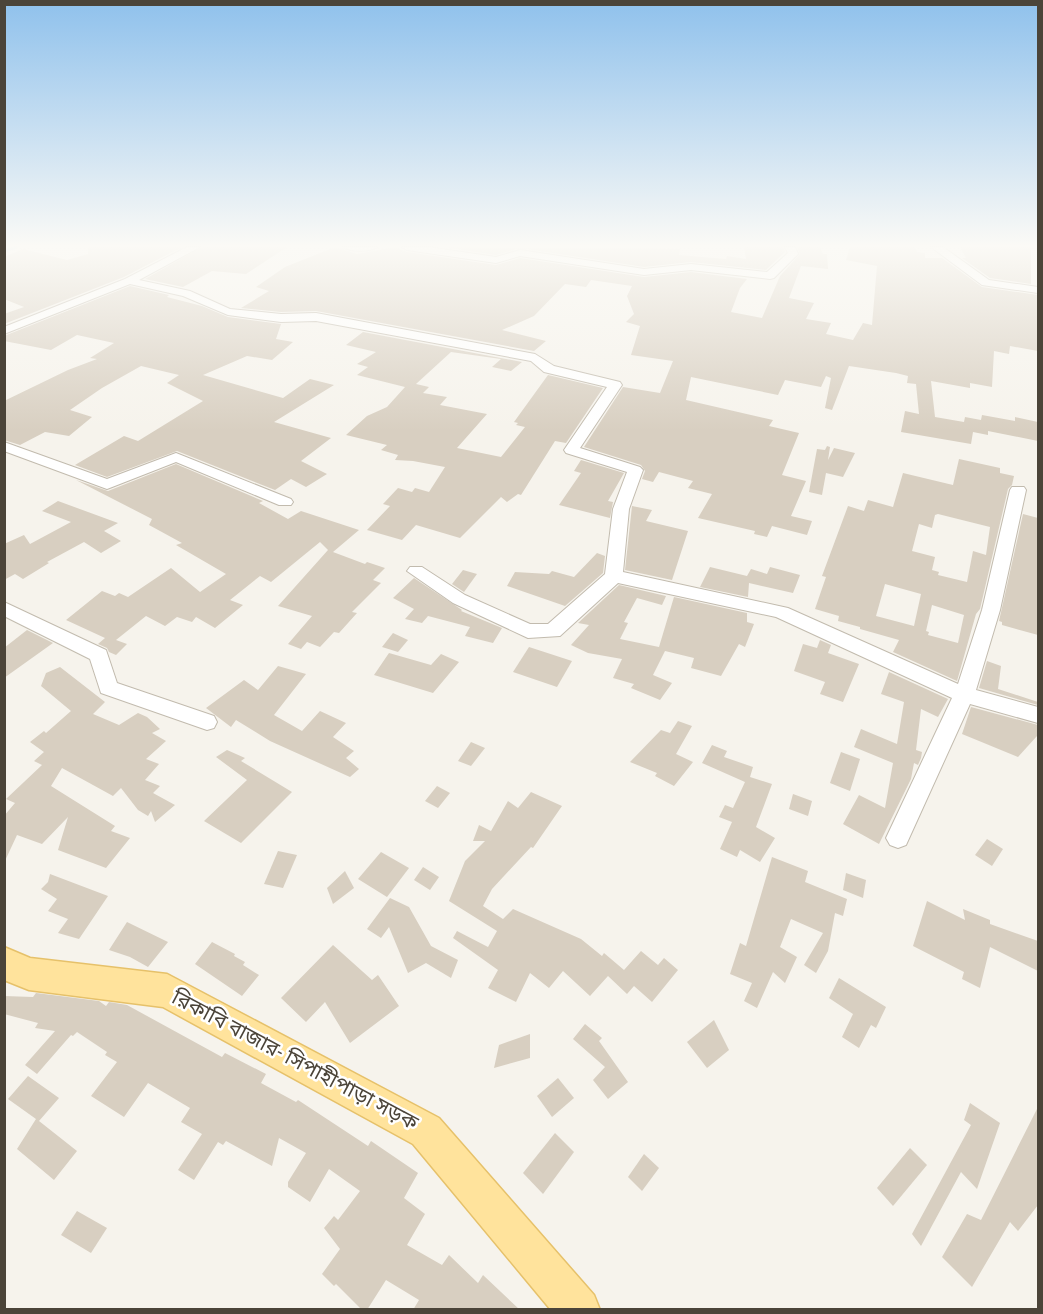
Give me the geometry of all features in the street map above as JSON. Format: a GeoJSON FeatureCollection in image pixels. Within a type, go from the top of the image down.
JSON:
{"type":"FeatureCollection","features":[{"type":"Feature","properties":{"kind":"main road","name":"রিকাবি বাজার- সিপাহীপাড়া সড়ক"},"geometry":{"type":"LineString","coordinates":[[4,963],[29,974],[167,991],[426,1131],[579,1310]]}},
{"type":"Feature","properties":{"kind":"street"},"geometry":{"type":"LineString","coordinates":[[4,331],[61,308]]}},
{"type":"Feature","properties":{"kind":"street"},"geometry":{"type":"LineString","coordinates":[[220,308],[228,312],[281,318],[316,317],[415,334],[535,358],[549,369],[615,385],[570,450],[635,470],[621,509],[614,576],[553,631],[528,631],[459,599],[416,571]]}},
{"type":"Feature","properties":{"kind":"street"},"geometry":{"type":"LineString","coordinates":[[4,446],[107,484],[176,457],[285,502]]}},
{"type":"Feature","properties":{"kind":"street"},"geometry":{"type":"LineString","coordinates":[[898,838],[964,695],[991,610],[1018,490]]}},
{"type":"Feature","properties":{"kind":"street"},"geometry":{"type":"LineString","coordinates":[[614,576],[781,612],[964,695],[1038,715]]}},
{"type":"Feature","properties":{"kind":"street"},"geometry":{"type":"LineString","coordinates":[[4,608],[99,655],[108,688],[207,722]]}},
{"type":"Feature","properties":{"kind":"building"},"geometry":{"type":"Polygon","coordinates":[[[20,308],[44,308],[4,324],[4,314],[20,308]]]}},
{"type":"Feature","properties":{"kind":"building"},"geometry":{"type":"Polygon","coordinates":[[[74,308],[207,308],[228,317],[281,324],[276,339],[293,342],[272,360],[247,356],[203,375],[283,398],[310,379],[334,385],[274,422],[331,438],[301,461],[327,474],[306,487],[291,479],[275,490],[177,451],[107,477],[75,465],[124,436],[138,441],[203,401],[167,383],[179,375],[141,366],[102,388],[70,410],[92,417],[69,436],[45,432],[20,445],[4,440],[4,401],[68,370],[97,359],[90,358],[114,343],[77,335],[51,350],[4,341],[4,336],[74,308]]]}},
{"type":"Feature","properties":{"kind":"building"},"geometry":{"type":"Polygon","coordinates":[[[244,308],[541,308],[534,316],[502,330],[546,341],[534,351],[316,311],[281,312],[244,308]]]}},
{"type":"Feature","properties":{"kind":"building"},"geometry":{"type":"Polygon","coordinates":[[[632,308],[732,308],[731,312],[762,318],[766,308],[811,308],[806,319],[831,323],[826,334],[853,340],[863,323],[872,325],[873,308],[1038,308],[1038,351],[1010,346],[1009,354],[994,351],[992,387],[970,383],[970,388],[931,381],[935,417],[964,422],[965,417],[981,420],[982,415],[1015,421],[1015,417],[1038,422],[1038,441],[988,431],[988,435],[973,432],[971,444],[901,432],[905,411],[919,414],[916,384],[907,383],[908,376],[896,373],[849,366],[832,410],[825,408],[831,378],[826,376],[821,387],[785,380],[778,395],[691,377],[686,400],[773,420],[769,426],[799,433],[782,475],[806,481],[791,516],[812,521],[807,535],[772,526],[767,537],[754,534],[755,531],[698,518],[712,494],[688,488],[693,481],[659,472],[653,482],[642,479],[645,471],[641,465],[584,447],[623,387],[660,393],[673,361],[631,355],[640,326],[626,322],[634,314],[632,308]]]}},
{"type":"Feature","properties":{"kind":"building"},"geometry":{"type":"Polygon","coordinates":[[[363,332],[522,362],[511,371],[492,367],[501,359],[451,352],[416,384],[429,387],[423,393],[447,397],[440,405],[487,414],[457,448],[501,457],[525,427],[516,425],[518,423],[514,422],[548,375],[603,388],[566,443],[555,441],[521,495],[518,494],[507,502],[501,497],[460,538],[416,525],[402,540],[367,530],[390,506],[383,504],[398,488],[412,492],[415,488],[429,492],[445,467],[395,460],[398,455],[381,450],[387,445],[346,435],[367,416],[387,407],[405,387],[357,375],[368,367],[357,364],[376,352],[346,345],[363,332]]]}},
{"type":"Feature","properties":{"kind":"building"},"geometry":{"type":"Polygon","coordinates":[[[827,446],[830,447],[828,460],[834,448],[855,453],[843,477],[826,473],[822,495],[809,492],[817,449],[825,450],[827,446]]]}},
{"type":"Feature","properties":{"kind":"building"},"geometry":{"type":"Polygon","coordinates":[[[959,459],[1000,468],[1000,473],[1014,476],[1012,485],[1008,489],[980,609],[976,614],[957,681],[893,652],[899,640],[838,621],[839,616],[815,609],[826,577],[822,576],[848,506],[864,511],[868,500],[893,507],[903,473],[953,485],[959,459]],[[935,515],[932,528],[919,524],[912,551],[935,557],[932,570],[939,572],[938,575],[967,582],[973,551],[986,555],[990,527],[935,515]],[[885,584],[876,616],[914,626],[921,594],[885,584]],[[932,605],[926,631],[929,632],[928,635],[958,643],[964,615],[932,605]]]}},
{"type":"Feature","properties":{"kind":"building"},"geometry":{"type":"Polygon","coordinates":[[[581,460],[624,473],[608,501],[613,502],[610,518],[559,505],[581,473],[574,471],[581,460]]]}},
{"type":"Feature","properties":{"kind":"building"},"geometry":{"type":"Polygon","coordinates":[[[176,464],[263,501],[259,503],[288,519],[301,511],[359,530],[333,552],[365,564],[367,562],[385,568],[373,580],[381,583],[352,612],[357,613],[339,633],[334,632],[320,647],[307,642],[301,649],[288,644],[312,616],[278,606],[328,550],[320,542],[271,582],[260,576],[230,600],[243,605],[215,628],[196,617],[192,622],[177,617],[165,626],[146,616],[116,640],[127,644],[116,655],[109,652],[107,648],[98,644],[105,638],[66,620],[102,591],[115,596],[119,593],[128,597],[171,568],[200,592],[226,574],[176,545],[182,543],[149,525],[152,519],[76,480],[108,491],[176,464]]]}},
{"type":"Feature","properties":{"kind":"building"},"geometry":{"type":"Polygon","coordinates":[[[58,501],[118,523],[104,531],[121,541],[101,553],[84,542],[47,562],[49,563],[23,579],[15,574],[4,580],[4,544],[24,535],[30,544],[71,522],[42,511],[58,501]]]}},
{"type":"Feature","properties":{"kind":"building"},"geometry":{"type":"Polygon","coordinates":[[[632,506],[652,510],[646,521],[688,531],[672,580],[625,570],[632,506]]]}},
{"type":"Feature","properties":{"kind":"building"},"geometry":{"type":"Polygon","coordinates":[[[1023,514],[1038,518],[1038,635],[1002,625],[999,621],[1023,514]]]}},
{"type":"Feature","properties":{"kind":"building"},"geometry":{"type":"Polygon","coordinates":[[[597,553],[605,556],[603,573],[565,606],[507,586],[515,572],[549,574],[552,571],[574,577],[597,553]]]}},
{"type":"Feature","properties":{"kind":"building"},"geometry":{"type":"Polygon","coordinates":[[[710,567],[747,576],[751,569],[767,574],[770,567],[800,575],[793,593],[749,583],[748,597],[700,587],[710,567]]]}},
{"type":"Feature","properties":{"kind":"building"},"geometry":{"type":"Polygon","coordinates":[[[463,570],[477,574],[464,592],[452,584],[463,570]]]}},
{"type":"Feature","properties":{"kind":"building"},"geometry":{"type":"Polygon","coordinates":[[[414,578],[461,611],[502,628],[493,643],[465,636],[470,627],[428,616],[422,623],[405,619],[414,609],[393,598],[414,578]]]}},
{"type":"Feature","properties":{"kind":"building"},"geometry":{"type":"Polygon","coordinates":[[[619,585],[666,596],[662,605],[637,598],[624,622],[628,623],[620,639],[659,647],[674,597],[747,613],[747,622],[754,624],[745,647],[739,644],[721,676],[691,668],[694,658],[665,651],[653,675],[672,683],[660,700],[631,688],[634,684],[613,678],[622,659],[588,653],[571,645],[589,625],[578,623],[619,585]]]}},
{"type":"Feature","properties":{"kind":"building"},"geometry":{"type":"Polygon","coordinates":[[[27,630],[53,643],[4,678],[4,648],[27,630]]]}},
{"type":"Feature","properties":{"kind":"building"},"geometry":{"type":"Polygon","coordinates":[[[393,633],[408,640],[398,652],[382,647],[393,633]]]}},
{"type":"Feature","properties":{"kind":"building"},"geometry":{"type":"Polygon","coordinates":[[[820,640],[831,645],[828,653],[859,664],[843,702],[820,694],[825,682],[794,671],[803,644],[817,648],[820,640]]]}},
{"type":"Feature","properties":{"kind":"building"},"geometry":{"type":"Polygon","coordinates":[[[529,647],[572,661],[557,687],[513,672],[529,647]]]}},
{"type":"Feature","properties":{"kind":"building"},"geometry":{"type":"Polygon","coordinates":[[[389,653],[431,665],[441,654],[459,662],[433,693],[374,675],[389,653]]]}},
{"type":"Feature","properties":{"kind":"building"},"geometry":{"type":"Polygon","coordinates":[[[987,661],[1001,666],[998,689],[1038,702],[1038,705],[979,688],[987,661]]]}},
{"type":"Feature","properties":{"kind":"building"},"geometry":{"type":"Polygon","coordinates":[[[278,666],[306,674],[274,715],[302,731],[320,711],[346,723],[333,737],[354,751],[346,758],[359,769],[350,777],[270,741],[236,720],[231,727],[206,708],[244,680],[258,690],[278,666]]]}},
{"type":"Feature","properties":{"kind":"building"},"geometry":{"type":"Polygon","coordinates":[[[60,667],[105,702],[93,714],[119,725],[138,713],[147,717],[160,729],[152,733],[166,741],[146,759],[159,764],[145,780],[160,786],[153,793],[175,805],[155,822],[151,811],[148,816],[138,810],[121,788],[113,796],[62,768],[51,786],[115,826],[111,831],[130,838],[106,868],[58,850],[68,817],[42,844],[17,835],[4,863],[4,816],[15,803],[6,799],[42,765],[34,761],[44,752],[30,742],[44,731],[46,733],[71,711],[41,686],[46,673],[60,667]]]}},
{"type":"Feature","properties":{"kind":"building"},"geometry":{"type":"Polygon","coordinates":[[[889,672],[948,699],[938,717],[921,709],[916,750],[922,752],[921,758],[918,765],[914,763],[911,779],[879,844],[843,824],[859,795],[885,808],[893,763],[854,747],[861,729],[897,744],[904,702],[881,694],[889,672]]]}},
{"type":"Feature","properties":{"kind":"building"},"geometry":{"type":"Polygon","coordinates":[[[971,707],[1038,725],[1037,736],[1018,757],[962,734],[971,707]]]}},
{"type":"Feature","properties":{"kind":"building"},"geometry":{"type":"Polygon","coordinates":[[[678,721],[692,726],[676,754],[693,762],[674,786],[655,776],[657,773],[630,762],[661,730],[670,733],[678,721]]]}},
{"type":"Feature","properties":{"kind":"building"},"geometry":{"type":"Polygon","coordinates":[[[471,742],[485,748],[471,766],[458,761],[471,742]]]}},
{"type":"Feature","properties":{"kind":"building"},"geometry":{"type":"Polygon","coordinates":[[[712,745],[727,751],[724,757],[753,767],[750,777],[772,784],[756,827],[775,838],[760,862],[740,850],[737,857],[720,849],[732,822],[719,817],[725,805],[733,808],[745,782],[702,763],[712,745]]]}},
{"type":"Feature","properties":{"kind":"building"},"geometry":{"type":"Polygon","coordinates":[[[227,750],[245,758],[241,761],[292,792],[241,843],[204,821],[247,780],[216,757],[227,750]]]}},
{"type":"Feature","properties":{"kind":"building"},"geometry":{"type":"Polygon","coordinates":[[[841,752],[860,759],[850,791],[830,783],[841,752]]]}},
{"type":"Feature","properties":{"kind":"building"},"geometry":{"type":"Polygon","coordinates":[[[437,786],[450,793],[438,808],[425,801],[437,786]]]}},
{"type":"Feature","properties":{"kind":"building"},"geometry":{"type":"Polygon","coordinates":[[[531,792],[562,806],[533,848],[531,847],[492,889],[483,906],[503,919],[513,909],[581,939],[602,956],[604,953],[624,970],[641,951],[658,965],[664,958],[678,970],[652,1002],[634,986],[627,994],[608,976],[590,996],[563,971],[549,988],[530,973],[516,1002],[488,988],[498,970],[453,938],[457,931],[488,947],[497,931],[449,901],[465,861],[485,841],[473,841],[479,825],[491,831],[508,801],[518,808],[531,792]]]}},
{"type":"Feature","properties":{"kind":"building"},"geometry":{"type":"Polygon","coordinates":[[[793,794],[812,801],[808,816],[789,809],[793,794]]]}},
{"type":"Feature","properties":{"kind":"building"},"geometry":{"type":"Polygon","coordinates":[[[987,839],[1003,849],[992,866],[975,855],[987,839]]]}},
{"type":"Feature","properties":{"kind":"building"},"geometry":{"type":"Polygon","coordinates":[[[278,851],[297,855],[283,888],[264,884],[278,851]]]}},
{"type":"Feature","properties":{"kind":"building"},"geometry":{"type":"Polygon","coordinates":[[[381,852],[409,868],[387,897],[358,879],[381,852]]]}},
{"type":"Feature","properties":{"kind":"building"},"geometry":{"type":"Polygon","coordinates":[[[772,857],[808,871],[805,882],[847,899],[843,916],[835,913],[828,951],[816,973],[804,965],[823,933],[791,919],[780,947],[797,957],[785,983],[773,972],[757,1008],[744,1001],[752,983],[730,974],[740,943],[746,946],[772,857]]]}},
{"type":"Feature","properties":{"kind":"building"},"geometry":{"type":"Polygon","coordinates":[[[423,867],[439,877],[430,890],[414,880],[423,867]]]}},
{"type":"Feature","properties":{"kind":"building"},"geometry":{"type":"Polygon","coordinates":[[[345,871],[354,888],[333,904],[327,888],[345,871]]]}},
{"type":"Feature","properties":{"kind":"building"},"geometry":{"type":"Polygon","coordinates":[[[846,873],[866,880],[863,898],[843,890],[846,873]]]}},
{"type":"Feature","properties":{"kind":"building"},"geometry":{"type":"Polygon","coordinates":[[[50,874],[108,896],[79,939],[58,933],[68,919],[48,911],[57,899],[41,889],[48,882],[50,874]]]}},
{"type":"Feature","properties":{"kind":"building"},"geometry":{"type":"Polygon","coordinates":[[[390,898],[409,907],[431,946],[458,960],[451,978],[426,963],[408,973],[389,927],[381,938],[367,929],[390,898]]]}},
{"type":"Feature","properties":{"kind":"building"},"geometry":{"type":"Polygon","coordinates":[[[927,901],[965,920],[963,909],[990,920],[990,924],[1038,941],[1038,971],[990,947],[980,988],[962,979],[964,972],[913,946],[927,901]]]}},
{"type":"Feature","properties":{"kind":"building"},"geometry":{"type":"Polygon","coordinates":[[[127,922],[168,942],[148,967],[130,957],[109,950],[127,922]]]}},
{"type":"Feature","properties":{"kind":"building"},"geometry":{"type":"Polygon","coordinates":[[[212,942],[235,954],[234,956],[245,962],[243,965],[259,975],[242,996],[195,964],[212,942]]]}},
{"type":"Feature","properties":{"kind":"building"},"geometry":{"type":"Polygon","coordinates":[[[333,945],[372,980],[378,975],[399,1006],[350,1043],[325,1002],[306,1022],[281,998],[333,945]]]}},
{"type":"Feature","properties":{"kind":"building"},"geometry":{"type":"Polygon","coordinates":[[[839,978],[886,1007],[876,1028],[871,1025],[859,1048],[842,1037],[853,1014],[829,998],[839,978]]]}},
{"type":"Feature","properties":{"kind":"building"},"geometry":{"type":"Polygon","coordinates":[[[36,993],[99,1001],[106,1006],[109,1002],[127,1005],[222,1057],[225,1053],[266,1074],[261,1083],[296,1102],[298,1100],[368,1146],[371,1141],[418,1173],[404,1198],[425,1214],[407,1245],[442,1265],[449,1255],[478,1283],[483,1275],[520,1310],[413,1310],[419,1300],[386,1280],[367,1310],[362,1310],[336,1284],[334,1286],[322,1274],[340,1249],[324,1228],[334,1216],[338,1220],[360,1191],[329,1169],[310,1202],[288,1187],[288,1182],[306,1153],[279,1138],[272,1166],[226,1141],[223,1145],[218,1142],[194,1180],[178,1170],[202,1134],[181,1122],[190,1108],[148,1083],[124,1117],[91,1096],[117,1062],[105,1055],[107,1052],[77,1032],[71,1035],[37,1074],[25,1065],[55,1031],[35,1028],[38,1023],[4,1014],[4,996],[33,997],[36,993]]]}},
{"type":"Feature","properties":{"kind":"building"},"geometry":{"type":"Polygon","coordinates":[[[714,1020],[729,1050],[707,1068],[687,1042],[714,1020]]]}},
{"type":"Feature","properties":{"kind":"building"},"geometry":{"type":"Polygon","coordinates":[[[585,1024],[602,1038],[599,1041],[628,1082],[608,1099],[593,1080],[605,1067],[573,1039],[585,1024]]]}},
{"type":"Feature","properties":{"kind":"building"},"geometry":{"type":"Polygon","coordinates":[[[530,1034],[530,1058],[494,1068],[499,1045],[530,1034]]]}},
{"type":"Feature","properties":{"kind":"building"},"geometry":{"type":"Polygon","coordinates":[[[28,1076],[59,1098],[39,1121],[77,1151],[54,1180],[17,1149],[36,1119],[8,1099],[28,1076]]]}},
{"type":"Feature","properties":{"kind":"building"},"geometry":{"type":"Polygon","coordinates":[[[558,1078],[574,1098],[552,1117],[537,1096],[558,1078]]]}},
{"type":"Feature","properties":{"kind":"building"},"geometry":{"type":"Polygon","coordinates":[[[970,1103],[1000,1123],[977,1189],[961,1172],[921,1246],[912,1234],[971,1125],[964,1120],[970,1103]]]}},
{"type":"Feature","properties":{"kind":"building"},"geometry":{"type":"Polygon","coordinates":[[[1038,1107],[1038,1205],[1018,1231],[1010,1222],[972,1287],[942,1257],[967,1214],[981,1220],[1038,1107]]]}},
{"type":"Feature","properties":{"kind":"building"},"geometry":{"type":"Polygon","coordinates":[[[555,1133],[574,1152],[543,1194],[523,1173],[555,1133]]]}},
{"type":"Feature","properties":{"kind":"building"},"geometry":{"type":"Polygon","coordinates":[[[910,1148],[927,1165],[893,1206],[877,1188],[910,1148]]]}},
{"type":"Feature","properties":{"kind":"building"},"geometry":{"type":"Polygon","coordinates":[[[644,1154],[659,1168],[642,1191],[628,1177],[644,1154]]]}},
{"type":"Feature","properties":{"kind":"building"},"geometry":{"type":"Polygon","coordinates":[[[77,1211],[107,1228],[91,1253],[61,1235],[77,1211]]]}}]}
